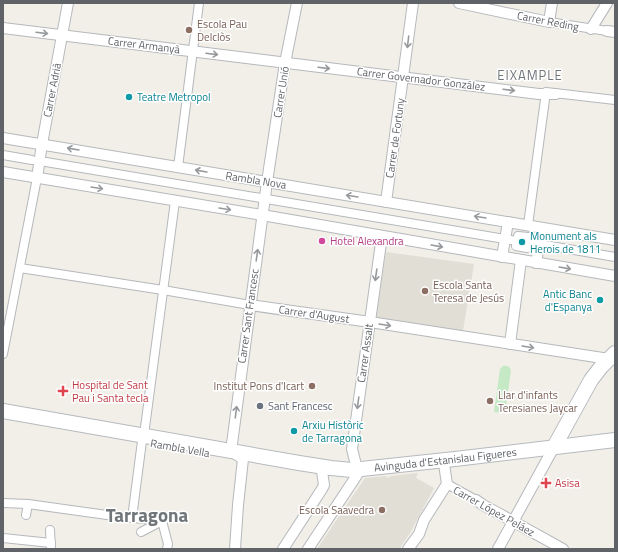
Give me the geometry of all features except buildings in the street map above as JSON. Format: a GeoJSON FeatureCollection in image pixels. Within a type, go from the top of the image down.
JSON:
{"type":"FeatureCollection","features":[{"type":"Feature","properties":{"kind":"main road"},"geometry":{"type":"LineString","coordinates":[[554,447],[591,380],[612,356]]}},
{"type":"Feature","properties":{"kind":"main road","name":"Rambla Vella"},"geometry":{"type":"LineString","coordinates":[[3,411],[143,438],[323,478],[357,472]]}},
{"type":"Feature","properties":{"kind":"main road","name":"Rambla Vella"},"geometry":{"type":"LineString","coordinates":[[3,418],[230,451],[338,469]]}},
{"type":"Feature","properties":{"kind":"main road","name":"Avinguda d'Estanislau Figueres"},"geometry":{"type":"LineString","coordinates":[[357,472],[434,461],[615,440]]}},
{"type":"Feature","properties":{"kind":"main road","name":"Avinguda d'Estanislau Figueres"},"geometry":{"type":"LineString","coordinates":[[338,469],[357,472],[444,464],[532,454],[554,447]]}},
{"type":"Feature","properties":{"kind":"main road"},"geometry":{"type":"LineString","coordinates":[[230,451],[247,450],[350,466],[357,472]]}},
{"type":"Feature","properties":{"kind":"street","name":"Carrer Adrià"},"geometry":{"type":"LineString","coordinates":[[36,178],[68,3]]}},
{"type":"Feature","properties":{"kind":"street"},"geometry":{"type":"LineString","coordinates":[[178,167],[200,3]]}},
{"type":"Feature","properties":{"kind":"street","name":"Carrer Unió"},"geometry":{"type":"LineString","coordinates":[[267,182],[285,63],[297,3]]}},
{"type":"Feature","properties":{"kind":"street","name":"Carrer de Fortuny"},"geometry":{"type":"LineString","coordinates":[[386,202],[413,3]]}},
{"type":"Feature","properties":{"kind":"street","name":"Carrer Reding"},"geometry":{"type":"LineString","coordinates":[[458,3],[549,22],[611,32]]}},
{"type":"Feature","properties":{"kind":"street"},"geometry":{"type":"LineString","coordinates":[[549,22],[552,3]]}},
{"type":"Feature","properties":{"kind":"street"},"geometry":{"type":"LineString","coordinates":[[591,29],[607,3]]}},
{"type":"Feature","properties":{"kind":"street","name":"Carrer Armanyà"},"geometry":{"type":"LineString","coordinates":[[3,28],[285,63]]}},
{"type":"Feature","properties":{"kind":"street","name":"Carrer Governador González"},"geometry":{"type":"LineString","coordinates":[[285,63],[549,93]]}},
{"type":"Feature","properties":{"kind":"street"},"geometry":{"type":"LineString","coordinates":[[528,225],[549,93],[615,100]]}},
{"type":"Feature","properties":{"kind":"street","name":"Rambla Nova"},"geometry":{"type":"LineString","coordinates":[[3,138],[615,240]]}},
{"type":"Feature","properties":{"kind":"street"},"geometry":{"type":"LineString","coordinates":[[3,155],[32,160]]}},
{"type":"Feature","properties":{"kind":"street","name":"Rambla Nova"},"geometry":{"type":"LineString","coordinates":[[46,162],[517,241],[518,236],[528,237],[527,242],[615,257]]}},
{"type":"Feature","properties":{"kind":"street"},"geometry":{"type":"LineString","coordinates":[[3,172],[615,276]]}},
{"type":"Feature","properties":{"kind":"street"},"geometry":{"type":"LineString","coordinates":[[3,354],[36,178]]}},
{"type":"Feature","properties":{"kind":"street","name":"Carrer Sant Francesc"},"geometry":{"type":"LineString","coordinates":[[230,451],[267,182]]}},
{"type":"Feature","properties":{"kind":"street"},"geometry":{"type":"LineString","coordinates":[[132,518],[175,201]]}},
{"type":"Feature","properties":{"kind":"street"},"geometry":{"type":"LineString","coordinates":[[502,257],[508,222]]}},
{"type":"Feature","properties":{"kind":"street"},"geometry":{"type":"LineString","coordinates":[[536,263],[542,228]]}},
{"type":"Feature","properties":{"kind":"street","name":"Carrer Assalt"},"geometry":{"type":"LineString","coordinates":[[357,472],[352,449],[382,236]]}},
{"type":"Feature","properties":{"kind":"street"},"geometry":{"type":"LineString","coordinates":[[510,344],[521,260]]}},
{"type":"Feature","properties":{"kind":"street","name":"Carrer d'August"},"geometry":{"type":"LineString","coordinates":[[20,268],[250,305],[510,344],[612,356]]}},
{"type":"Feature","properties":{"kind":"street"},"geometry":{"type":"LineString","coordinates":[[498,549],[554,447]]}},
{"type":"Feature","properties":{"kind":"street"},"geometry":{"type":"LineString","coordinates":[[230,451],[243,460],[235,549]]}},
{"type":"Feature","properties":{"kind":"street"},"geometry":{"type":"LineString","coordinates":[[408,549],[419,534],[424,520],[447,484],[444,464]]}},
{"type":"Feature","properties":{"kind":"street"},"geometry":{"type":"LineString","coordinates":[[308,549],[357,472]]}},
{"type":"Feature","properties":{"kind":"street"},"geometry":{"type":"LineString","coordinates":[[283,549],[322,489],[323,478]]}},
{"type":"Feature","properties":{"kind":"street","name":"Carrer López Peláez"},"geometry":{"type":"LineString","coordinates":[[447,484],[563,549]]}},
{"type":"Feature","properties":{"kind":"street"},"geometry":{"type":"LineString","coordinates":[[3,503],[28,504],[162,521]]}},
{"type":"Feature","properties":{"kind":"street"},"geometry":{"type":"LineString","coordinates":[[26,516],[28,504]]}},
{"type":"Feature","properties":{"kind":"street"},"geometry":{"type":"LineString","coordinates":[[142,532],[162,521]]}},
{"type":"Feature","properties":{"kind":"street"},"geometry":{"type":"LineString","coordinates":[[162,521],[168,544],[167,549]]}},
{"type":"Feature","properties":{"kind":"street"},"geometry":{"type":"LineString","coordinates":[[3,538],[51,546],[50,530]]}},
{"type":"Feature","properties":{"kind":"shaded area","name":"Escola Santa Teresa de Jesús"},"geometry":{"type":"Polygon","coordinates":[[[386,252],[474,264],[463,331],[376,318],[386,252]]]}},
{"type":"Feature","properties":{"kind":"shaded area","name":"Escola Saavedra"},"geometry":{"type":"Polygon","coordinates":[[[418,473],[416,478],[434,488],[410,533],[399,549],[317,549],[365,478],[386,476],[388,478],[391,476],[418,473]]]}},
{"type":"Feature","properties":{"kind":"green space"},"geometry":{"type":"Polygon","coordinates":[[[503,366],[508,366],[511,370],[505,413],[494,412],[500,369],[503,366]]]}},
{"type":"Feature","properties":{"kind":"place","name":"Escola Pau Delclòs"},"geometry":{"type":"Point","coordinates":[189,30]}},
{"type":"Feature","properties":{"kind":"place","name":"Teatre Metropol"},"geometry":{"type":"Point","coordinates":[129,97]}},
{"type":"Feature","properties":{"kind":"place","name":"Hotel Alexandra"},"geometry":{"type":"Point","coordinates":[322,241]}},
{"type":"Feature","properties":{"kind":"place","name":"Monument als Herois de 1811"},"geometry":{"type":"Point","coordinates":[522,242]}},
{"type":"Feature","properties":{"kind":"place","name":"Escola Santa Teresa de Jesús"},"geometry":{"type":"Point","coordinates":[425,291]}},
{"type":"Feature","properties":{"kind":"place","name":"Antic Banc d'Espanya"},"geometry":{"type":"Point","coordinates":[600,300]}},
{"type":"Feature","properties":{"kind":"place","name":"Institut Pons d'Icart"},"geometry":{"type":"Point","coordinates":[312,386]}},
{"type":"Feature","properties":{"kind":"place","name":"Hospital de Sant Pau i Santa tecla"},"geometry":{"type":"Point","coordinates":[63,391]}},
{"type":"Feature","properties":{"kind":"place","name":"Llar d'infants Teresianes Jaycar"},"geometry":{"type":"Point","coordinates":[490,401]}},
{"type":"Feature","properties":{"kind":"place","name":"Sant Francesc"},"geometry":{"type":"Point","coordinates":[260,406]}},
{"type":"Feature","properties":{"kind":"place","name":"Arxiu Històric de Tarragona"},"geometry":{"type":"Point","coordinates":[294,431]}},
{"type":"Feature","properties":{"kind":"place","name":"Asisa"},"geometry":{"type":"Point","coordinates":[546,483]}},
{"type":"Feature","properties":{"kind":"place","name":"Escola Saavedra"},"geometry":{"type":"Point","coordinates":[382,510]}},
{"type":"Feature","properties":{"kind":"district","name":"EIXAMPLE"},"geometry":{"type":"Point","coordinates":[530,75]}},
{"type":"Feature","properties":{"kind":"district","name":"Tarragona"},"geometry":{"type":"Point","coordinates":[147,515]}}]}
